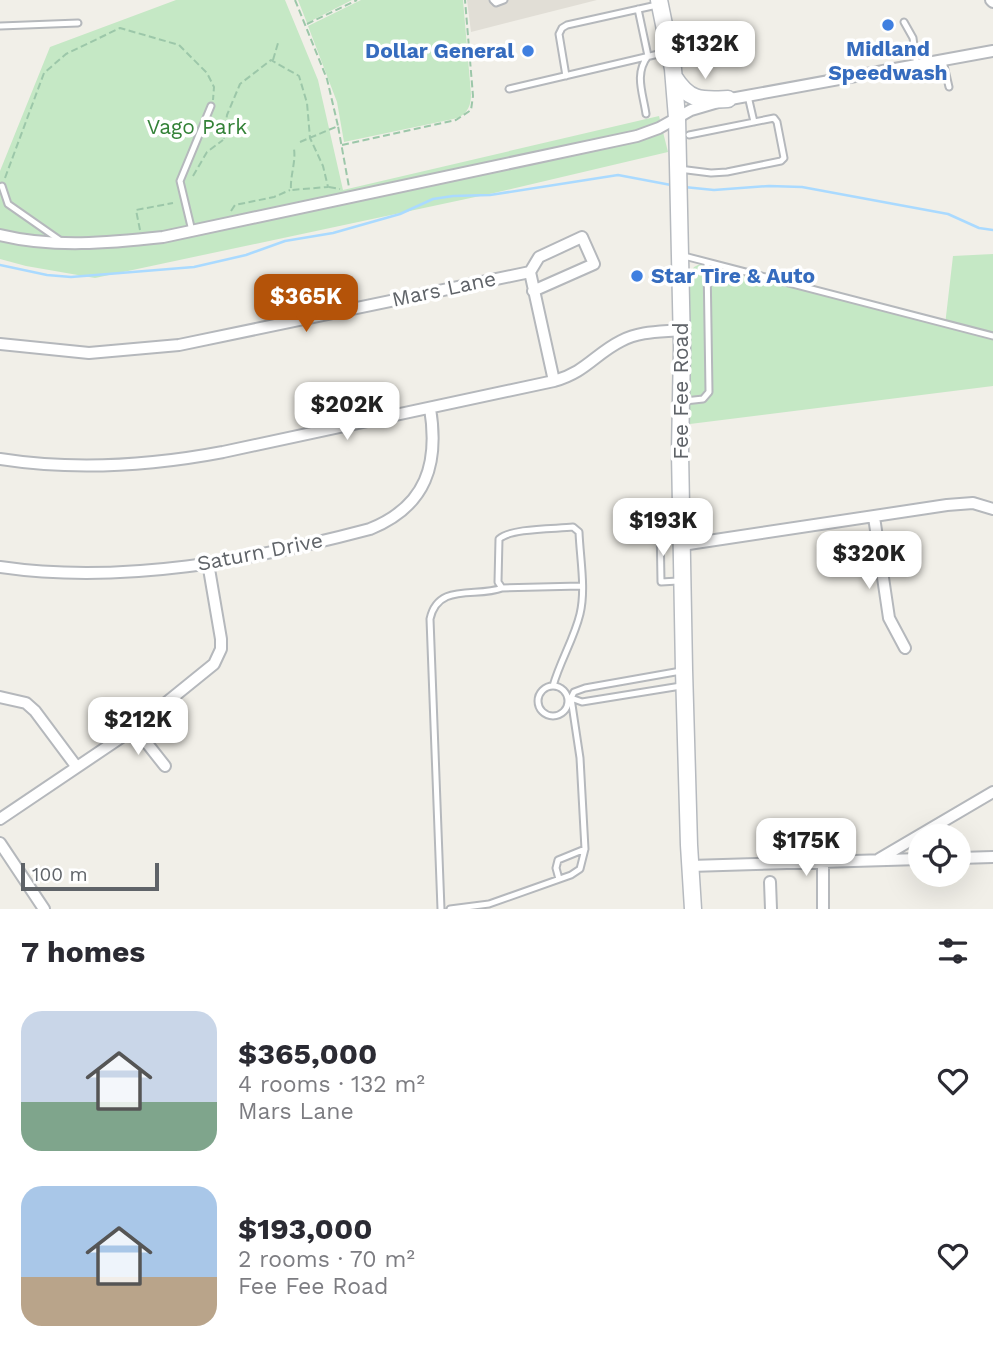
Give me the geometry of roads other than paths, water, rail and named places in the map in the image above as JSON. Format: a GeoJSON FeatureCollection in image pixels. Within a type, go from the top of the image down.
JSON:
{"type":"FeatureCollection","features":[{"type":"Feature","properties":{"kind":"street","name":"Fee Fee Road"},"geometry":{"type":"LineString","coordinates":[[659,2],[670,51],[677,118],[681,255],[682,581],[693,909]]}},
{"type":"Feature","properties":{"kind":"street"},"geometry":{"type":"LineString","coordinates":[[0,235],[37,243],[116,242],[163,237],[637,135],[659,128],[691,110],[729,99],[993,51]]}},
{"type":"Feature","properties":{"kind":"street"},"geometry":{"type":"LineString","coordinates":[[673,74],[691,96],[700,99],[729,99]]}},
{"type":"Feature","properties":{"kind":"street"},"geometry":{"type":"LineString","coordinates":[[533,291],[594,264],[582,237],[539,257],[530,272],[533,291],[554,381]]}},
{"type":"Feature","properties":{"kind":"street","name":"Mars Lane"},"geometry":{"type":"LineString","coordinates":[[0,344],[89,353],[179,345],[530,272]]}},
{"type":"Feature","properties":{"kind":"street"},"geometry":{"type":"LineString","coordinates":[[0,459],[61,466],[148,464],[223,452],[554,381],[580,371],[617,343],[631,337],[649,332],[681,330]]}},
{"type":"Feature","properties":{"kind":"street","name":"Saturn Drive"},"geometry":{"type":"LineString","coordinates":[[0,567],[109,572],[208,563],[354,533],[389,520],[416,495],[428,475],[434,444],[430,408]]}},
{"type":"Feature","properties":{"kind":"street"},"geometry":{"type":"LineString","coordinates":[[682,545],[966,503],[993,509]]}},
{"type":"Feature","properties":{"kind":"street"},"geometry":{"type":"LineString","coordinates":[[874,517],[889,618],[905,648]]}},
{"type":"Feature","properties":{"kind":"street"},"geometry":{"type":"LineString","coordinates":[[0,819],[135,727],[214,664],[221,639],[208,563]]}},
{"type":"Feature","properties":{"kind":"street"},"geometry":{"type":"LineString","coordinates":[[0,697],[26,703],[36,711],[76,766]]}},
{"type":"Feature","properties":{"kind":"street"},"geometry":{"type":"LineString","coordinates":[[135,727],[165,766]]}},
{"type":"Feature","properties":{"kind":"street"},"geometry":{"type":"LineString","coordinates":[[877,860],[993,792]]}},
{"type":"Feature","properties":{"kind":"street"},"geometry":{"type":"LineString","coordinates":[[0,843],[44,909]]}},
{"type":"Feature","properties":{"kind":"street"},"geometry":{"type":"LineString","coordinates":[[971,858],[993,857]]}},
{"type":"Feature","properties":{"kind":"street"},"geometry":{"type":"LineString","coordinates":[[690,866],[908,859]]}},
{"type":"Feature","properties":{"kind":"street"},"geometry":{"type":"LineString","coordinates":[[823,862],[823,909]]}},
{"type":"Feature","properties":{"kind":"street"},"geometry":{"type":"LineString","coordinates":[[770,883],[771,909]]}},
{"type":"Feature","properties":{"kind":"lane"},"geometry":{"type":"LineString","coordinates":[[493,0],[496,3],[504,0]]}},
{"type":"Feature","properties":{"kind":"lane"},"geometry":{"type":"LineString","coordinates":[[566,76],[559,34],[562,28],[659,2]]}},
{"type":"Feature","properties":{"kind":"lane"},"geometry":{"type":"LineString","coordinates":[[638,9],[649,57]]}},
{"type":"Feature","properties":{"kind":"lane"},"geometry":{"type":"LineString","coordinates":[[904,22],[913,38],[917,66]]}},
{"type":"Feature","properties":{"kind":"lane"},"geometry":{"type":"LineString","coordinates":[[0,26],[78,23]]}},
{"type":"Feature","properties":{"kind":"lane"},"geometry":{"type":"LineString","coordinates":[[509,89],[670,51]]}},
{"type":"Feature","properties":{"kind":"lane"},"geometry":{"type":"LineString","coordinates":[[646,114],[639,74],[641,65],[649,57]]}},
{"type":"Feature","properties":{"kind":"lane"},"geometry":{"type":"LineString","coordinates":[[943,61],[949,87]]}},
{"type":"Feature","properties":{"kind":"lane"},"geometry":{"type":"LineString","coordinates":[[748,96],[754,122]]}},
{"type":"Feature","properties":{"kind":"lane"},"geometry":{"type":"LineString","coordinates":[[192,231],[180,181],[211,106]]}},
{"type":"Feature","properties":{"kind":"lane"},"geometry":{"type":"LineString","coordinates":[[678,170],[727,172],[781,161],[784,158],[774,118],[689,135]]}},
{"type":"Feature","properties":{"kind":"lane"},"geometry":{"type":"LineString","coordinates":[[2,186],[8,204],[64,243]]}},
{"type":"Feature","properties":{"kind":"lane"},"geometry":{"type":"LineString","coordinates":[[681,255],[993,336]]}},
{"type":"Feature","properties":{"kind":"lane"},"geometry":{"type":"LineString","coordinates":[[681,402],[703,399],[709,392],[707,262]]}},
{"type":"Feature","properties":{"kind":"lane"},"geometry":{"type":"LineString","coordinates":[[681,522],[660,523],[661,582],[682,581]]}},
{"type":"Feature","properties":{"kind":"lane"},"geometry":{"type":"LineString","coordinates":[[502,588],[498,582],[497,548],[501,536],[573,527],[579,532],[581,611],[553,686]]}},
{"type":"Feature","properties":{"kind":"lane"},"geometry":{"type":"LineString","coordinates":[[441,909],[430,619],[435,606],[449,595],[502,588],[581,586]]}},
{"type":"Feature","properties":{"kind":"lane"},"geometry":{"type":"LineString","coordinates":[[450,909],[489,904],[571,875],[580,869],[585,849],[582,775],[569,698],[562,689],[553,686],[543,689],[538,697],[539,707],[545,714],[555,716],[564,712],[569,698],[574,692],[585,688],[684,678]]}},
{"type":"Feature","properties":{"kind":"lane"},"geometry":{"type":"LineString","coordinates":[[569,698],[582,702],[684,678]]}},
{"type":"Feature","properties":{"kind":"lane"},"geometry":{"type":"LineString","coordinates":[[559,879],[556,868],[558,860],[585,849]]}},
{"type":"Feature","properties":{"kind":"waterway"},"geometry":{"type":"LineString","coordinates":[[0,265],[71,277],[194,267],[246,255],[285,241],[333,233],[400,214],[433,199],[490,195],[618,175],[671,185]]}},
{"type":"Feature","properties":{"kind":"waterway"},"geometry":{"type":"LineString","coordinates":[[684,187],[714,190],[769,186],[802,187],[948,214],[979,228],[993,230]]}},
{"type":"Feature","properties":{"kind":"place","name":"Midland Speedwash"},"geometry":{"type":"Point","coordinates":[888,25]}},
{"type":"Feature","properties":{"kind":"place","name":"Dollar General"},"geometry":{"type":"Point","coordinates":[528,51]}},
{"type":"Feature","properties":{"kind":"place","name":"Star Tire & Auto"},"geometry":{"type":"Point","coordinates":[637,276]}},
{"type":"Feature","properties":{"kind":"park label","name":"Vago Park"},"geometry":{"type":"Point","coordinates":[197,127]}}]}
